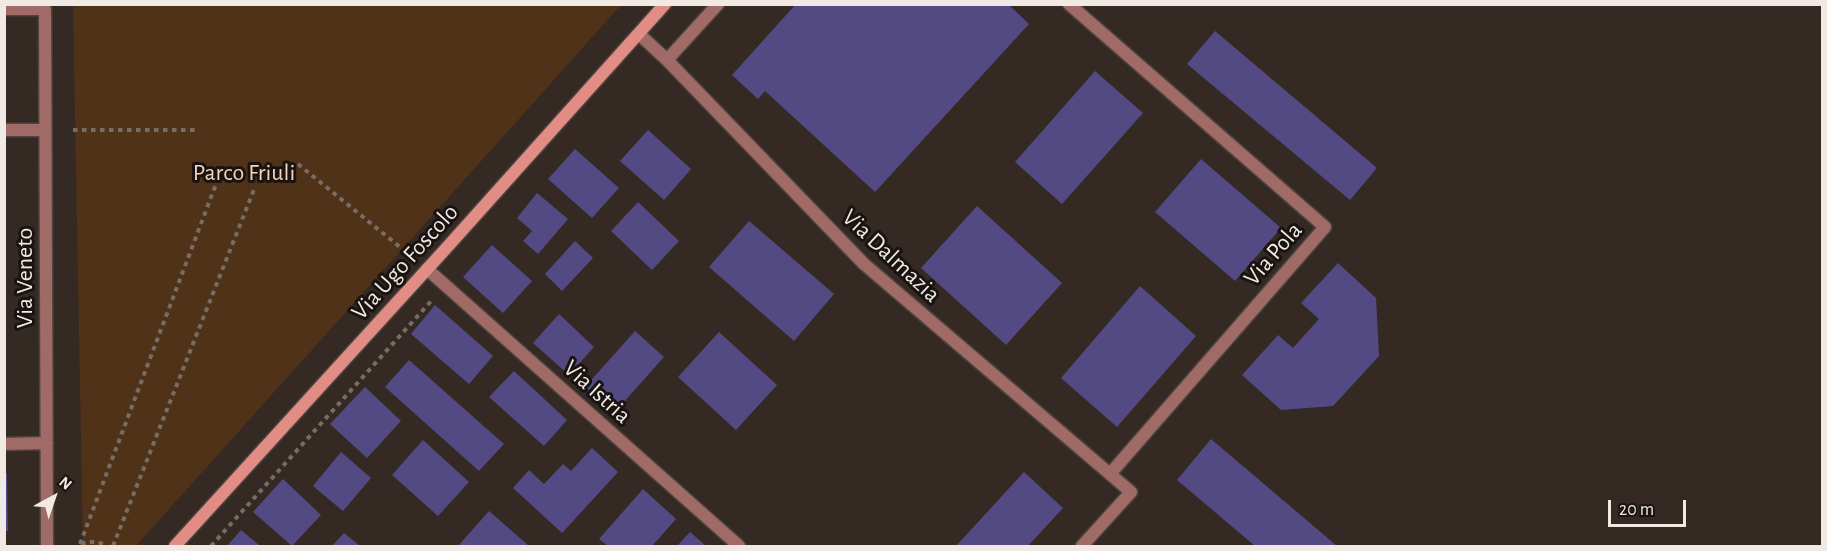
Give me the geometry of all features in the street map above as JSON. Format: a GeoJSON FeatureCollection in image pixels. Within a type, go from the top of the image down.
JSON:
{"type":"FeatureCollection","features":[{"type":"Feature","properties":{"kind":"street","name":"Via Ugo Foscolo"},"geometry":{"type":"LineString","coordinates":[[175,546],[665,4]]}},
{"type":"Feature","properties":{"kind":"street"},"geometry":{"type":"LineString","coordinates":[[667,60],[718,4]]}},
{"type":"Feature","properties":{"kind":"street","name":"Via Pola"},"geometry":{"type":"LineString","coordinates":[[1069,4],[1325,226],[1110,474]]}},
{"type":"Feature","properties":{"kind":"street","name":"Via Veneto"},"geometry":{"type":"LineString","coordinates":[[4,9],[45,9],[47,546]]}},
{"type":"Feature","properties":{"kind":"street","name":"Via Dalmazia"},"geometry":{"type":"LineString","coordinates":[[639,34],[667,60],[864,264],[1131,492],[1082,546]]}},
{"type":"Feature","properties":{"kind":"street"},"geometry":{"type":"LineString","coordinates":[[4,130],[45,130]]}},
{"type":"Feature","properties":{"kind":"street","name":"Via Istria"},"geometry":{"type":"LineString","coordinates":[[427,269],[739,546]]}},
{"type":"Feature","properties":{"kind":"street"},"geometry":{"type":"LineString","coordinates":[[4,444],[47,443]]}},
{"type":"Feature","properties":{"kind":"path"},"geometry":{"type":"LineString","coordinates":[[73,130],[196,130]]}},
{"type":"Feature","properties":{"kind":"path"},"geometry":{"type":"LineString","coordinates":[[298,164],[406,252]]}},
{"type":"Feature","properties":{"kind":"path"},"geometry":{"type":"LineString","coordinates":[[107,546],[89,541],[80,544],[219,176]]}},
{"type":"Feature","properties":{"kind":"path"},"geometry":{"type":"LineString","coordinates":[[114,546],[255,187]]}},
{"type":"Feature","properties":{"kind":"path"},"geometry":{"type":"LineString","coordinates":[[211,546],[433,298]]}},
{"type":"Feature","properties":{"kind":"green space","name":"Parco Friuli"},"geometry":{"type":"Polygon","coordinates":[[[73,4],[621,5],[136,546],[83,546],[73,4]]]}},
{"type":"Feature","properties":{"kind":"building"},"geometry":{"type":"Polygon","coordinates":[[[796,4],[1008,4],[1029,24],[875,192],[765,91],[758,99],[732,75],[796,4]]]}},
{"type":"Feature","properties":{"kind":"building"},"geometry":{"type":"Polygon","coordinates":[[[1215,31],[1377,168],[1350,200],[1187,64],[1215,31]]]}},
{"type":"Feature","properties":{"kind":"building"},"geometry":{"type":"Polygon","coordinates":[[[1095,71],[1143,113],[1062,204],[1015,162],[1095,71]]]}},
{"type":"Feature","properties":{"kind":"building"},"geometry":{"type":"Polygon","coordinates":[[[648,130],[691,169],[664,200],[620,161],[648,130]]]}},
{"type":"Feature","properties":{"kind":"building"},"geometry":{"type":"Polygon","coordinates":[[[575,149],[619,188],[592,218],[548,179],[575,149]]]}},
{"type":"Feature","properties":{"kind":"building"},"geometry":{"type":"Polygon","coordinates":[[[1201,159],[1281,228],[1235,281],[1155,212],[1201,159]]]}},
{"type":"Feature","properties":{"kind":"building"},"geometry":{"type":"Polygon","coordinates":[[[537,193],[568,219],[538,254],[523,241],[532,231],[517,218],[537,193]]]}},
{"type":"Feature","properties":{"kind":"building"},"geometry":{"type":"Polygon","coordinates":[[[638,202],[679,241],[652,270],[611,231],[638,202]]]}},
{"type":"Feature","properties":{"kind":"building"},"geometry":{"type":"Polygon","coordinates":[[[977,206],[1062,283],[1006,345],[921,268],[977,206]]]}},
{"type":"Feature","properties":{"kind":"building"},"geometry":{"type":"Polygon","coordinates":[[[749,221],[834,294],[794,341],[709,267],[749,221]]]}},
{"type":"Feature","properties":{"kind":"building"},"geometry":{"type":"Polygon","coordinates":[[[575,241],[593,258],[562,291],[545,274],[575,241]]]}},
{"type":"Feature","properties":{"kind":"building"},"geometry":{"type":"Polygon","coordinates":[[[492,245],[532,281],[503,313],[463,277],[492,245]]]}},
{"type":"Feature","properties":{"kind":"building"},"geometry":{"type":"Polygon","coordinates":[[[1338,263],[1376,298],[1379,356],[1333,406],[1281,410],[1242,375],[1278,335],[1293,348],[1319,319],[1301,303],[1338,263]]]}},
{"type":"Feature","properties":{"kind":"building"},"geometry":{"type":"Polygon","coordinates":[[[1140,286],[1196,336],[1117,427],[1061,378],[1140,286]]]}},
{"type":"Feature","properties":{"kind":"building"},"geometry":{"type":"Polygon","coordinates":[[[435,305],[493,356],[469,384],[411,334],[435,305]]]}},
{"type":"Feature","properties":{"kind":"building"},"geometry":{"type":"Polygon","coordinates":[[[559,314],[594,347],[569,375],[533,343],[559,314]]]}},
{"type":"Feature","properties":{"kind":"building"},"geometry":{"type":"Polygon","coordinates":[[[635,331],[664,357],[614,413],[585,387],[635,331]]]}},
{"type":"Feature","properties":{"kind":"building"},"geometry":{"type":"Polygon","coordinates":[[[719,332],[777,385],[736,430],[678,377],[719,332]]]}},
{"type":"Feature","properties":{"kind":"building"},"geometry":{"type":"Polygon","coordinates":[[[409,360],[504,444],[479,471],[385,387],[409,360]]]}},
{"type":"Feature","properties":{"kind":"building"},"geometry":{"type":"Polygon","coordinates":[[[514,371],[567,420],[544,446],[489,397],[514,371]]]}},
{"type":"Feature","properties":{"kind":"building"},"geometry":{"type":"Polygon","coordinates":[[[365,387],[401,421],[367,458],[330,424],[365,387]]]}},
{"type":"Feature","properties":{"kind":"building"},"geometry":{"type":"Polygon","coordinates":[[[1211,439],[1337,546],[1255,546],[1177,480],[1211,439]]]}},
{"type":"Feature","properties":{"kind":"building"},"geometry":{"type":"Polygon","coordinates":[[[423,440],[469,482],[438,516],[392,475],[423,440]]]}},
{"type":"Feature","properties":{"kind":"building"},"geometry":{"type":"Polygon","coordinates":[[[592,448],[618,472],[562,533],[513,488],[529,470],[544,484],[563,464],[571,471],[592,448]]]}},
{"type":"Feature","properties":{"kind":"building"},"geometry":{"type":"Polygon","coordinates":[[[341,452],[371,478],[343,511],[313,486],[341,452]]]}},
{"type":"Feature","properties":{"kind":"building"},"geometry":{"type":"Polygon","coordinates":[[[1024,472],[1063,508],[1028,546],[956,546],[1024,472]]]}},
{"type":"Feature","properties":{"kind":"building"},"geometry":{"type":"Polygon","coordinates":[[[4,473],[7,473],[8,531],[4,531],[4,473]]]}},
{"type":"Feature","properties":{"kind":"building"},"geometry":{"type":"Polygon","coordinates":[[[283,479],[321,515],[292,546],[253,512],[283,479]]]}},
{"type":"Feature","properties":{"kind":"building"},"geometry":{"type":"Polygon","coordinates":[[[643,489],[676,519],[652,546],[608,546],[599,539],[643,489]]]}},
{"type":"Feature","properties":{"kind":"building"},"geometry":{"type":"Polygon","coordinates":[[[489,511],[529,546],[458,546],[489,511]]]}},
{"type":"Feature","properties":{"kind":"building"},"geometry":{"type":"Polygon","coordinates":[[[241,530],[260,546],[227,546],[241,530]]]}},
{"type":"Feature","properties":{"kind":"building"},"geometry":{"type":"Polygon","coordinates":[[[690,532],[706,546],[677,546],[690,532]]]}},
{"type":"Feature","properties":{"kind":"building"},"geometry":{"type":"Polygon","coordinates":[[[344,533],[360,546],[332,546],[344,533]]]}}]}
